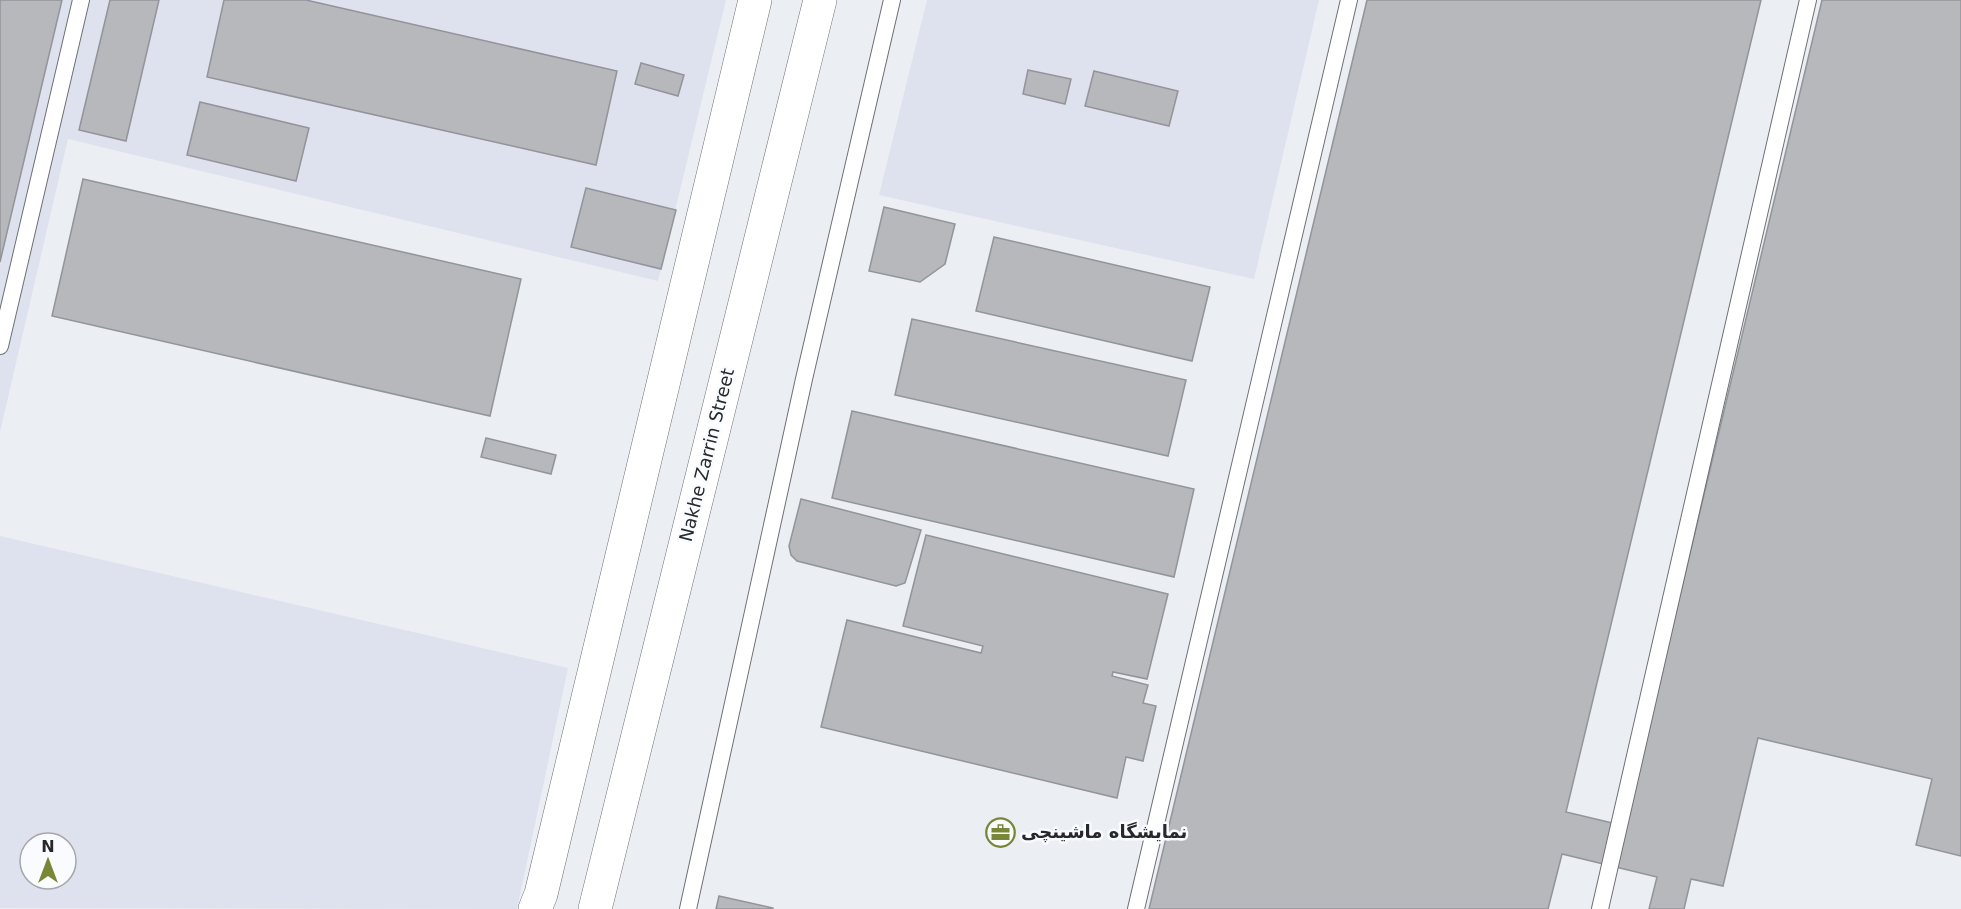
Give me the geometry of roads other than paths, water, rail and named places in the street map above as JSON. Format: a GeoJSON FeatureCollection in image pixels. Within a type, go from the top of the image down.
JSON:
{"type":"FeatureCollection","features":[{"type":"Feature","properties":{"kind":"street"},"geometry":{"type":"LineString","coordinates":[[535,909],[541,894],[755,0]]}},
{"type":"Feature","properties":{"kind":"street","name":"Nakhe Zarrin Street"},"geometry":{"type":"LineString","coordinates":[[595,909],[819,0]]}},
{"type":"Feature","properties":{"kind":"lane"},"geometry":{"type":"LineString","coordinates":[[0,346],[81,0]]}},
{"type":"Feature","properties":{"kind":"lane"},"geometry":{"type":"LineString","coordinates":[[688,909],[804,379],[892,0]]}},
{"type":"Feature","properties":{"kind":"lane"},"geometry":{"type":"LineString","coordinates":[[1136,909],[1348,0]]}},
{"type":"Feature","properties":{"kind":"lane"},"geometry":{"type":"LineString","coordinates":[[1600,909],[1808,0]]}},
{"type":"Feature","properties":{"kind":"place","name":"نمایشگاه ماشینچی"},"geometry":{"type":"Point","coordinates":[1000,832]}}]}
